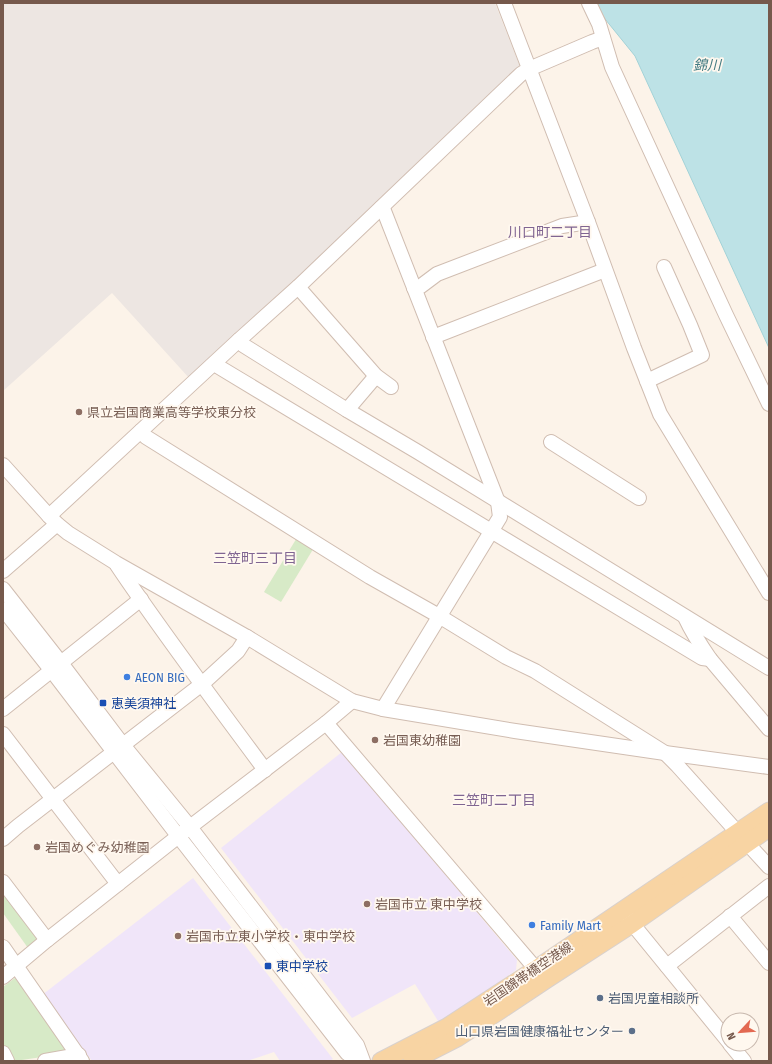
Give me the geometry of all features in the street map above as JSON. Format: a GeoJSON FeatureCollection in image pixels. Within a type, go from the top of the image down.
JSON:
{"type":"FeatureCollection","features":[{"type":"Feature","properties":{"kind":"main road","name":"岩国錦帯橋空港線"},"geometry":{"type":"LineString","coordinates":[[381,1061],[447,1027],[632,924],[742,838],[769,811]]}},
{"type":"Feature","properties":{"kind":"main road","name":"岩国錦帯橋空港線"},"geometry":{"type":"LineString","coordinates":[[412,1061],[457,1038],[499,1011],[542,974],[622,911],[742,838],[769,828]]}},
{"type":"Feature","properties":{"kind":"street"},"geometry":{"type":"LineString","coordinates":[[504,3],[660,414],[769,593]]}},
{"type":"Feature","properties":{"kind":"street"},"geometry":{"type":"LineString","coordinates":[[589,3],[599,24],[612,67],[726,315],[769,404]]}},
{"type":"Feature","properties":{"kind":"street"},"geometry":{"type":"LineString","coordinates":[[3,571],[141,431],[298,287],[521,74],[529,69],[603,38]]}},
{"type":"Feature","properties":{"kind":"street"},"geometry":{"type":"LineString","coordinates":[[381,208],[384,211],[498,502],[500,517],[383,709]]}},
{"type":"Feature","properties":{"kind":"street"},"geometry":{"type":"LineString","coordinates":[[414,288],[421,286],[437,274],[562,226],[588,222]]}},
{"type":"Feature","properties":{"kind":"street"},"geometry":{"type":"LineString","coordinates":[[647,381],[702,355],[664,267]]}},
{"type":"Feature","properties":{"kind":"street"},"geometry":{"type":"LineString","coordinates":[[433,337],[605,270]]}},
{"type":"Feature","properties":{"kind":"street"},"geometry":{"type":"LineString","coordinates":[[298,287],[376,376],[391,387]]}},
{"type":"Feature","properties":{"kind":"street"},"geometry":{"type":"LineString","coordinates":[[239,340],[243,345],[347,410],[418,452],[769,668]]}},
{"type":"Feature","properties":{"kind":"street"},"geometry":{"type":"LineString","coordinates":[[215,363],[219,367],[702,658],[710,659]]}},
{"type":"Feature","properties":{"kind":"street"},"geometry":{"type":"LineString","coordinates":[[347,410],[376,376]]}},
{"type":"Feature","properties":{"kind":"street"},"geometry":{"type":"LineString","coordinates":[[141,431],[146,437],[364,573],[506,657],[535,671],[665,754],[677,765],[769,867]]}},
{"type":"Feature","properties":{"kind":"street"},"geometry":{"type":"LineString","coordinates":[[551,442],[639,498]]}},
{"type":"Feature","properties":{"kind":"street"},"geometry":{"type":"LineString","coordinates":[[3,465],[53,520],[68,533],[116,563],[247,637],[352,701],[383,709],[515,731],[665,754],[769,767]]}},
{"type":"Feature","properties":{"kind":"street"},"geometry":{"type":"LineString","coordinates":[[116,563],[141,600],[265,770]]}},
{"type":"Feature","properties":{"kind":"street"},"geometry":{"type":"LineString","coordinates":[[3,589],[57,667],[118,748],[179,837],[342,1047],[356,1061]]}},
{"type":"Feature","properties":{"kind":"street"},"geometry":{"type":"LineString","coordinates":[[3,709],[141,600]]}},
{"type":"Feature","properties":{"kind":"street"},"geometry":{"type":"LineString","coordinates":[[3,609],[57,667]]}},
{"type":"Feature","properties":{"kind":"street"},"geometry":{"type":"LineString","coordinates":[[685,617],[710,659],[769,729]]}},
{"type":"Feature","properties":{"kind":"street"},"geometry":{"type":"LineString","coordinates":[[3,839],[202,684],[238,651],[247,637]]}},
{"type":"Feature","properties":{"kind":"street"},"geometry":{"type":"LineString","coordinates":[[3,977],[190,827],[326,723],[352,701]]}},
{"type":"Feature","properties":{"kind":"street"},"geometry":{"type":"LineString","coordinates":[[326,723],[542,974]]}},
{"type":"Feature","properties":{"kind":"street"},"geometry":{"type":"LineString","coordinates":[[3,734],[118,884]]}},
{"type":"Feature","properties":{"kind":"street"},"geometry":{"type":"LineString","coordinates":[[118,748],[190,827],[357,1045],[363,1061]]}},
{"type":"Feature","properties":{"kind":"street"},"geometry":{"type":"LineString","coordinates":[[3,882],[48,940]]}},
{"type":"Feature","properties":{"kind":"street"},"geometry":{"type":"LineString","coordinates":[[667,966],[769,886]]}},
{"type":"Feature","properties":{"kind":"street"},"geometry":{"type":"LineString","coordinates":[[622,911],[720,1031]]}},
{"type":"Feature","properties":{"kind":"street"},"geometry":{"type":"LineString","coordinates":[[730,916],[769,963]]}},
{"type":"Feature","properties":{"kind":"street"},"geometry":{"type":"LineString","coordinates":[[3,947],[80,1058],[44,1061]]}},
{"type":"Feature","properties":{"kind":"street"},"geometry":{"type":"LineString","coordinates":[[737,1052],[744,1061]]}},
{"type":"Feature","properties":{"kind":"street"},"geometry":{"type":"LineString","coordinates":[[3,1053],[7,1061]]}},
{"type":"Feature","properties":{"kind":"shaded area"},"geometry":{"type":"Polygon","coordinates":[[[3,3],[495,3],[520,67],[190,379],[112,293],[3,391],[3,3]]]}},
{"type":"Feature","properties":{"kind":"shaded area","name":"岩国市立 東中学校"},"geometry":{"type":"Polygon","coordinates":[[[342,752],[517,960],[516,970],[453,1014],[438,1021],[415,984],[352,1018],[221,848],[342,752]]]}},
{"type":"Feature","properties":{"kind":"shaded area","name":"岩国市立東小学校・東中学校"},"geometry":{"type":"Polygon","coordinates":[[[193,878],[333,1059],[330,1061],[280,1061],[274,1052],[247,1061],[92,1061],[42,995],[193,878]]]}},
{"type":"Feature","properties":{"kind":"green space"},"geometry":{"type":"Polygon","coordinates":[[[298,536],[315,546],[281,602],[264,592],[298,536]]]}},
{"type":"Feature","properties":{"kind":"green space"},"geometry":{"type":"Polygon","coordinates":[[[3,891],[37,936],[35,943],[28,948],[3,913],[3,891]]]}},
{"type":"Feature","properties":{"kind":"green space"},"geometry":{"type":"Polygon","coordinates":[[[15,978],[69,1053],[15,1061],[3,1044],[3,987],[15,978]]]}},
{"type":"Feature","properties":{"kind":"water","name":"錦川"},"geometry":{"type":"Polygon","coordinates":[[[596,3],[769,3],[769,348],[635,56],[601,14],[596,3]]]}},
{"type":"Feature","properties":{"kind":"place","name":"県立岩国商業高等学校東分校"},"geometry":{"type":"Point","coordinates":[79,412]}},
{"type":"Feature","properties":{"kind":"place","name":"AEON BIG"},"geometry":{"type":"Point","coordinates":[127,677]}},
{"type":"Feature","properties":{"kind":"place","name":"恵美須神社"},"geometry":{"type":"Point","coordinates":[103,703]}},
{"type":"Feature","properties":{"kind":"place","name":"岩国東幼稚園"},"geometry":{"type":"Point","coordinates":[375,740]}},
{"type":"Feature","properties":{"kind":"place","name":"岩国めぐみ幼稚園"},"geometry":{"type":"Point","coordinates":[37,847]}},
{"type":"Feature","properties":{"kind":"place","name":"岩国市立 東中学校"},"geometry":{"type":"Point","coordinates":[367,904]}},
{"type":"Feature","properties":{"kind":"place","name":"Family Mart"},"geometry":{"type":"Point","coordinates":[532,925]}},
{"type":"Feature","properties":{"kind":"place","name":"岩国市立東小学校・東中学校"},"geometry":{"type":"Point","coordinates":[178,936]}},
{"type":"Feature","properties":{"kind":"place","name":"東中学校"},"geometry":{"type":"Point","coordinates":[268,966]}},
{"type":"Feature","properties":{"kind":"place","name":"岩国児童相談所"},"geometry":{"type":"Point","coordinates":[600,998]}},
{"type":"Feature","properties":{"kind":"place","name":"山口県岩国健康福祉センター"},"geometry":{"type":"Point","coordinates":[632,1031]}},
{"type":"Feature","properties":{"kind":"district","name":"川口町二丁目"},"geometry":{"type":"Point","coordinates":[550,232]}},
{"type":"Feature","properties":{"kind":"district","name":"三笠町三丁目"},"geometry":{"type":"Point","coordinates":[255,558]}},
{"type":"Feature","properties":{"kind":"district","name":"三笠町二丁目"},"geometry":{"type":"Point","coordinates":[494,800]}}]}
